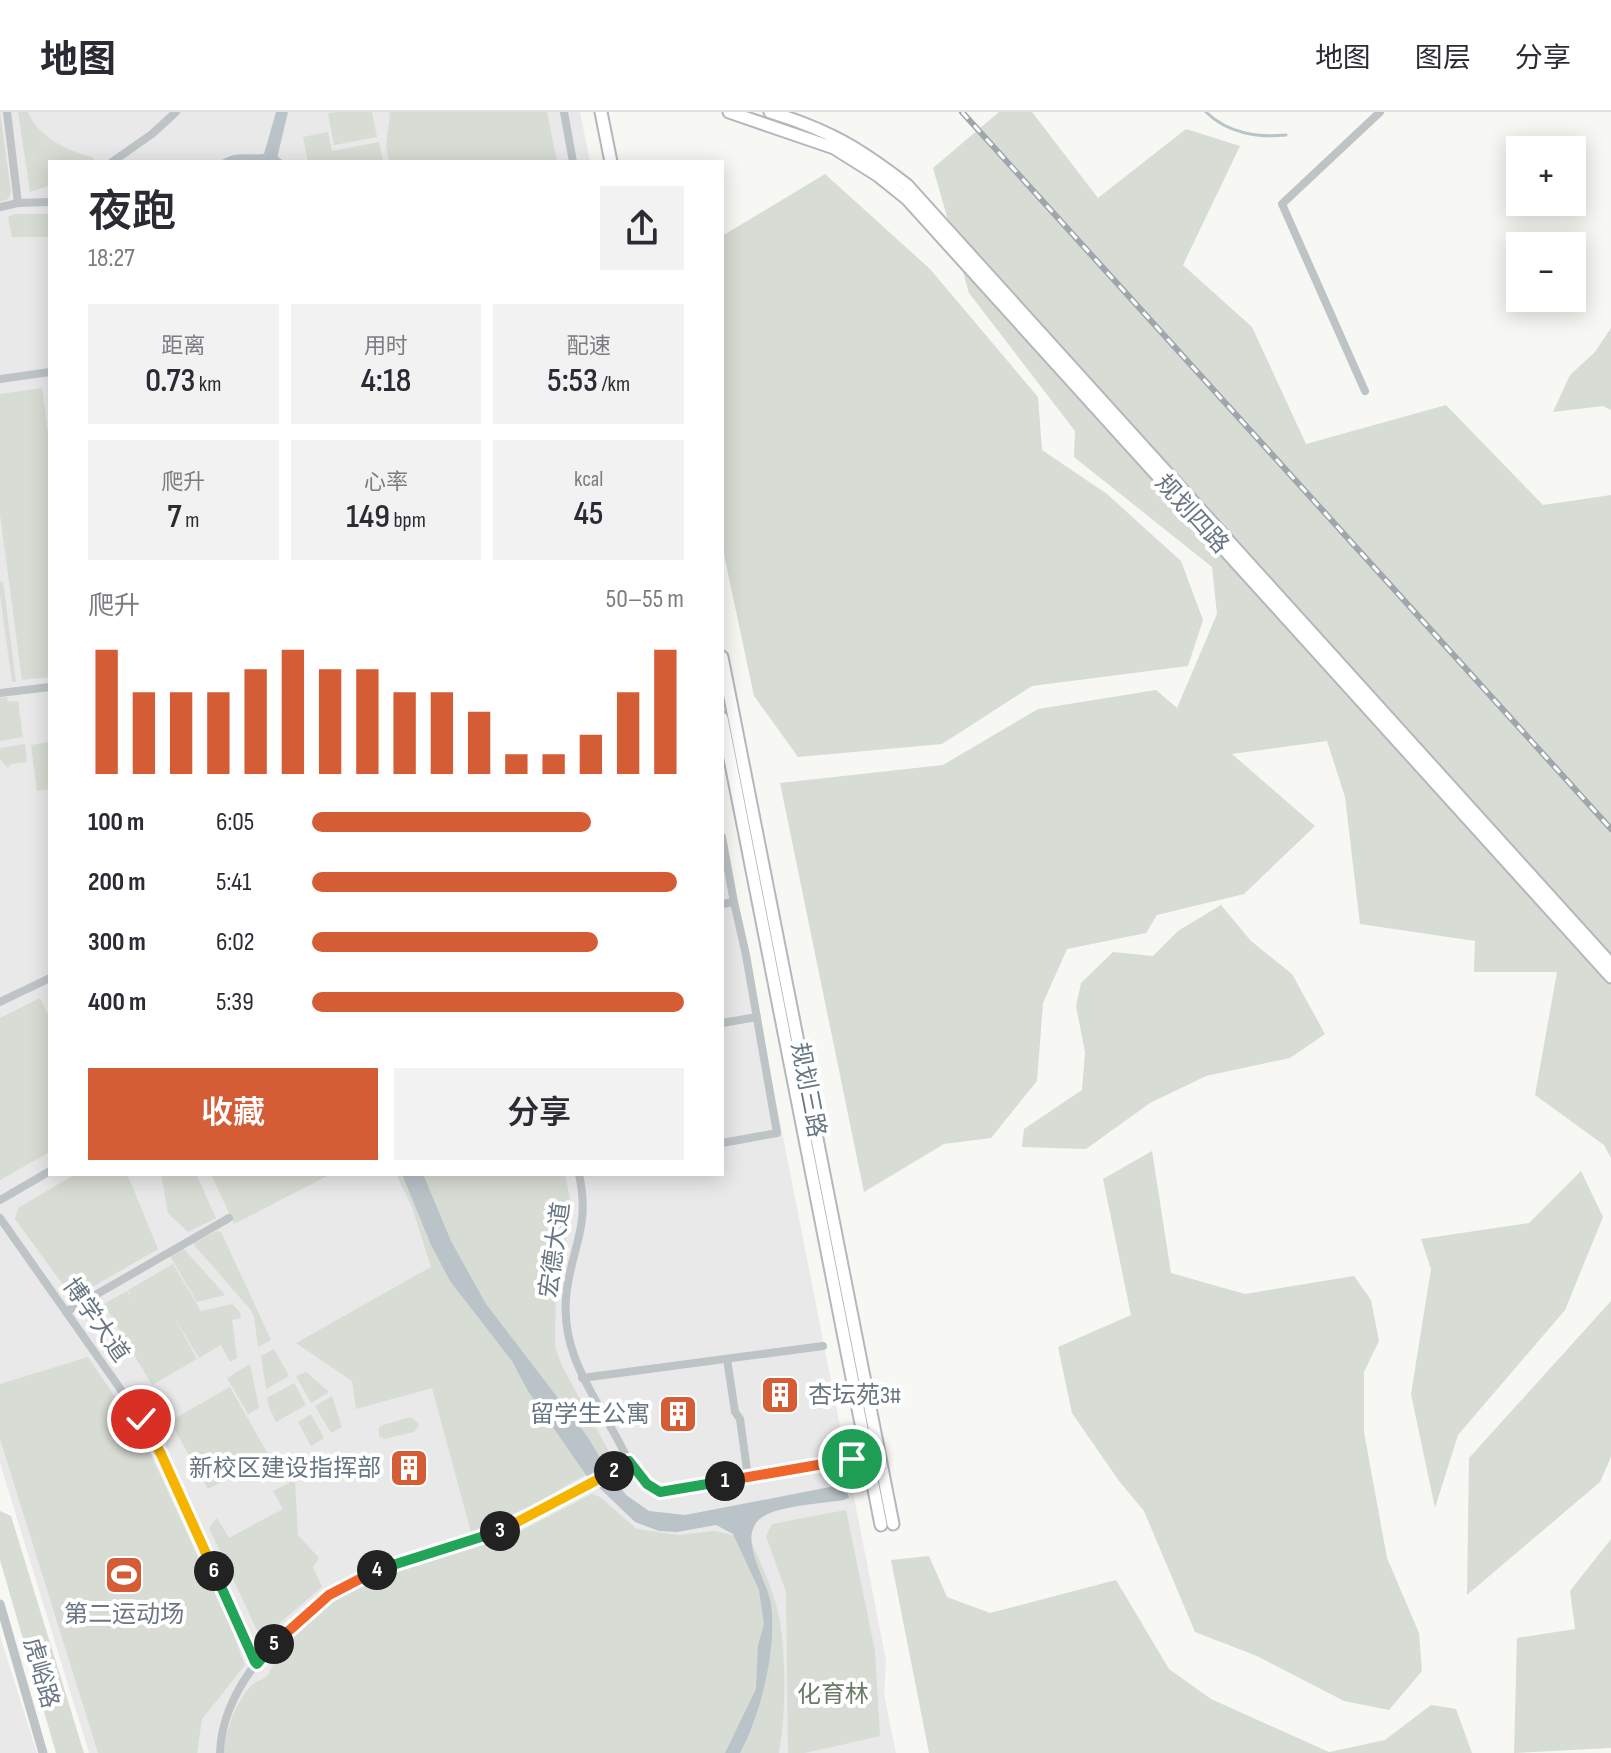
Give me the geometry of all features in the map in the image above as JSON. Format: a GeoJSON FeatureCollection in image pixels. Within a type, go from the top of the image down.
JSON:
{"type":"FeatureCollection","features":[{"type":"Feature","properties":{"kind":"main road"},"geometry":{"type":"LineString","coordinates":[[601,112],[611,160]]}},
{"type":"Feature","properties":{"kind":"main road","name":"规划四路"},"geometry":{"type":"LineString","coordinates":[[729,112],[834,148],[877,175],[907,199],[1611,977]]}},
{"type":"Feature","properties":{"kind":"main road","name":"规划四路"},"geometry":{"type":"LineString","coordinates":[[770,112],[815,126],[864,152],[907,185],[1611,964]]}},
{"type":"Feature","properties":{"kind":"main road","name":"规划三路"},"geometry":{"type":"LineString","coordinates":[[724,669],[763,895],[867,1456],[887,1524],[763,895],[724,727]]}},
{"type":"Feature","properties":{"kind":"street"},"geometry":{"type":"LineString","coordinates":[[7,112],[18,203]]}},
{"type":"Feature","properties":{"kind":"street"},"geometry":{"type":"LineString","coordinates":[[115,160],[152,134],[176,112]]}},
{"type":"Feature","properties":{"kind":"street"},"geometry":{"type":"LineString","coordinates":[[564,112],[573,160]]}},
{"type":"Feature","properties":{"kind":"street"},"geometry":{"type":"LineString","coordinates":[[1365,391],[1282,204],[1380,112]]}},
{"type":"Feature","properties":{"kind":"street"},"geometry":{"type":"LineString","coordinates":[[37,202],[48,197]]}},
{"type":"Feature","properties":{"kind":"street"},"geometry":{"type":"LineString","coordinates":[[0,207],[48,202]]}},
{"type":"Feature","properties":{"kind":"street"},"geometry":{"type":"LineString","coordinates":[[0,379],[48,372]]}},
{"type":"Feature","properties":{"kind":"street"},"geometry":{"type":"LineString","coordinates":[[0,693],[48,687]]}},
{"type":"Feature","properties":{"kind":"street"},"geometry":{"type":"LineString","coordinates":[[724,848],[777,1133],[724,1143]]}},
{"type":"Feature","properties":{"kind":"street"},"geometry":{"type":"LineString","coordinates":[[724,904],[734,902]]}},
{"type":"Feature","properties":{"kind":"street"},"geometry":{"type":"LineString","coordinates":[[0,1002],[48,979]]}},
{"type":"Feature","properties":{"kind":"street"},"geometry":{"type":"LineString","coordinates":[[724,1023],[757,1017]]}},
{"type":"Feature","properties":{"kind":"street"},"geometry":{"type":"LineString","coordinates":[[0,1200],[48,1172]]}},
{"type":"Feature","properties":{"kind":"street","name":"宏德大道"},"geometry":{"type":"LineString","coordinates":[[579,1176],[585,1207],[566,1309],[570,1349],[582,1378],[629,1461],[647,1484],[660,1492],[748,1477]]}},
{"type":"Feature","properties":{"kind":"street","name":"博学大道"},"geometry":{"type":"LineString","coordinates":[[0,1218],[150,1431],[257,1664]]}},
{"type":"Feature","properties":{"kind":"street"},"geometry":{"type":"LineString","coordinates":[[66,1312],[229,1218]]}},
{"type":"Feature","properties":{"kind":"street"},"geometry":{"type":"LineString","coordinates":[[582,1378],[823,1346]]}},
{"type":"Feature","properties":{"kind":"street"},"geometry":{"type":"LineString","coordinates":[[727,1359],[735,1412],[741,1422],[748,1477],[867,1456]]}},
{"type":"Feature","properties":{"kind":"street"},"geometry":{"type":"LineString","coordinates":[[220,1753],[222,1731],[230,1707],[257,1664],[284,1632],[329,1595],[387,1565],[495,1534],[629,1461]]}},
{"type":"Feature","properties":{"kind":"street","name":"虎峪路"},"geometry":{"type":"LineString","coordinates":[[0,1604],[43,1753]]}},
{"type":"Feature","properties":{"kind":"shaded area"},"geometry":{"type":"Polygon","coordinates":[[[0,112],[580,112],[590,160],[48,160],[48,1176],[724,1176],[724,837],[886,1660],[884,1694],[896,1753],[89,1753],[0,1463],[0,112]]]}},
{"type":"Feature","properties":{"kind":"shaded area"},"geometry":{"type":"Polygon","coordinates":[[[276,112],[288,112],[278,154],[282,160],[222,160],[236,155],[264,154],[276,112]]]}},
{"type":"Feature","properties":{"kind":"shaded area"},"geometry":{"type":"Polygon","coordinates":[[[403,1176],[424,1176],[451,1241],[486,1304],[587,1436],[626,1495],[649,1511],[685,1515],[845,1485],[849,1498],[772,1512],[756,1523],[752,1532],[753,1552],[771,1604],[772,1641],[761,1701],[740,1753],[725,1753],[756,1689],[758,1645],[764,1624],[759,1590],[733,1534],[716,1525],[677,1532],[659,1531],[635,1522],[586,1475],[528,1391],[512,1361],[450,1281],[431,1245],[403,1176]]]}},
{"type":"Feature","properties":{"kind":"shaded area"},"geometry":{"type":"Polygon","coordinates":[[[0,1636],[37,1753],[0,1753],[0,1636]]]}},
{"type":"Feature","properties":{"kind":"green space"},"geometry":{"type":"Polygon","coordinates":[[[0,112],[11,192],[8,199],[0,202],[0,112]]]}},
{"type":"Feature","properties":{"kind":"green space"},"geometry":{"type":"Polygon","coordinates":[[[18,112],[28,112],[39,129],[65,147],[94,158],[48,160],[48,186],[30,192],[18,112]]]}},
{"type":"Feature","properties":{"kind":"green space"},"geometry":{"type":"Polygon","coordinates":[[[372,112],[377,137],[334,145],[328,113],[372,112]]]}},
{"type":"Feature","properties":{"kind":"green space"},"geometry":{"type":"Polygon","coordinates":[[[390,112],[547,112],[557,160],[389,160],[386,146],[390,112]]]}},
{"type":"Feature","properties":{"kind":"green space"},"geometry":{"type":"Polygon","coordinates":[[[999,112],[1032,112],[1098,198],[1186,129],[1240,146],[1183,265],[1252,327],[1306,444],[1446,405],[1543,505],[1611,495],[1611,1158],[1604,1145],[1535,1095],[1557,972],[1474,972],[1475,941],[1360,924],[1345,797],[1327,741],[1232,754],[1315,826],[1244,894],[1157,915],[1146,933],[1067,949],[1043,1003],[1037,1081],[991,1138],[944,1144],[864,1192],[780,783],[943,765],[1038,709],[1156,690],[1177,708],[1217,614],[1212,567],[1074,457],[1075,431],[969,293],[933,168],[999,112]]]}},
{"type":"Feature","properties":{"kind":"green space"},"geometry":{"type":"Polygon","coordinates":[[[328,132],[332,151],[379,142],[383,160],[308,160],[303,137],[328,132]]]}},
{"type":"Feature","properties":{"kind":"green space"},"geometry":{"type":"Polygon","coordinates":[[[825,174],[930,269],[1038,397],[1042,450],[1107,494],[1181,561],[1203,620],[1188,666],[1032,686],[942,744],[798,757],[754,696],[724,554],[724,235],[825,174]]]}},
{"type":"Feature","properties":{"kind":"green space"},"geometry":{"type":"Polygon","coordinates":[[[15,214],[48,214],[48,237],[12,237],[8,217],[15,214]]]}},
{"type":"Feature","properties":{"kind":"green space"},"geometry":{"type":"Polygon","coordinates":[[[1611,328],[1611,410],[1603,406],[1553,412],[1570,375],[1595,352],[1611,328]]]}},
{"type":"Feature","properties":{"kind":"green space"},"geometry":{"type":"Polygon","coordinates":[[[42,388],[48,433],[48,677],[22,680],[0,514],[0,394],[42,388]]]}},
{"type":"Feature","properties":{"kind":"green space"},"geometry":{"type":"Polygon","coordinates":[[[3,581],[16,682],[12,682],[0,595],[0,582],[3,581]]]}},
{"type":"Feature","properties":{"kind":"green space"},"geometry":{"type":"Polygon","coordinates":[[[7,697],[8,702],[18,701],[23,737],[0,741],[0,698],[7,697]]]}},
{"type":"Feature","properties":{"kind":"green space"},"geometry":{"type":"Polygon","coordinates":[[[48,742],[48,789],[37,791],[31,745],[48,742]]]}},
{"type":"Feature","properties":{"kind":"green space"},"geometry":{"type":"Polygon","coordinates":[[[25,744],[27,762],[11,764],[8,768],[0,759],[0,748],[25,744]]]}},
{"type":"Feature","properties":{"kind":"green space"},"geometry":{"type":"Polygon","coordinates":[[[1221,905],[1251,941],[1292,974],[1325,1034],[1290,1058],[1206,1076],[1150,1103],[1086,1149],[1022,1147],[1024,1129],[1082,1090],[1085,1052],[1076,1006],[1081,983],[1113,952],[1153,956],[1178,931],[1221,905]]]}},
{"type":"Feature","properties":{"kind":"green space"},"geometry":{"type":"Polygon","coordinates":[[[40,998],[48,1015],[48,1153],[0,1180],[0,1018],[40,998]]]}},
{"type":"Feature","properties":{"kind":"green space"},"geometry":{"type":"Polygon","coordinates":[[[1152,1151],[1171,1273],[1245,1294],[1354,1276],[1371,1300],[1379,1341],[1364,1372],[1364,1432],[1387,1558],[1419,1633],[1422,1671],[1389,1710],[1344,1701],[1257,1656],[1195,1632],[1144,1511],[1072,1413],[1058,1347],[1131,1315],[1103,1179],[1152,1151]]]}},
{"type":"Feature","properties":{"kind":"green space"},"geometry":{"type":"Polygon","coordinates":[[[1581,1171],[1603,1217],[1565,1310],[1458,1435],[1435,1508],[1411,1394],[1431,1269],[1421,1239],[1529,1223],[1581,1171]]]}},
{"type":"Feature","properties":{"kind":"green space"},"geometry":{"type":"Polygon","coordinates":[[[73,1176],[128,1176],[158,1249],[73,1298],[15,1219],[18,1208],[73,1176]]]}},
{"type":"Feature","properties":{"kind":"green space"},"geometry":{"type":"Polygon","coordinates":[[[161,1176],[197,1176],[216,1218],[188,1232],[168,1213],[161,1176]]]}},
{"type":"Feature","properties":{"kind":"green space"},"geometry":{"type":"Polygon","coordinates":[[[212,1176],[327,1176],[234,1224],[212,1176]]]}},
{"type":"Feature","properties":{"kind":"green space"},"geometry":{"type":"Polygon","coordinates":[[[397,1176],[565,1176],[572,1209],[556,1287],[555,1347],[562,1366],[613,1459],[531,1506],[471,1532],[432,1388],[356,1409],[352,1381],[296,1343],[431,1267],[412,1207],[397,1176]]]}},
{"type":"Feature","properties":{"kind":"green space"},"geometry":{"type":"Polygon","coordinates":[[[217,1231],[221,1232],[271,1340],[258,1347],[254,1316],[250,1309],[195,1246],[194,1243],[217,1231]]]}},
{"type":"Feature","properties":{"kind":"green space"},"geometry":{"type":"Polygon","coordinates":[[[184,1249],[225,1295],[197,1302],[170,1256],[184,1249]]]}},
{"type":"Feature","properties":{"kind":"green space"},"geometry":{"type":"Polygon","coordinates":[[[173,1264],[201,1311],[232,1304],[240,1312],[241,1318],[232,1320],[237,1358],[230,1362],[221,1345],[199,1358],[174,1317],[197,1359],[152,1385],[104,1304],[127,1291],[132,1299],[128,1290],[173,1264]]]}},
{"type":"Feature","properties":{"kind":"green space"},"geometry":{"type":"Polygon","coordinates":[[[1611,1301],[1611,1457],[1600,1482],[1467,1595],[1469,1458],[1611,1301]]]}},
{"type":"Feature","properties":{"kind":"green space"},"geometry":{"type":"Polygon","coordinates":[[[274,1349],[289,1376],[266,1389],[261,1356],[274,1349]]]}},
{"type":"Feature","properties":{"kind":"green space","name":"第二运动场"},"geometry":{"type":"Polygon","coordinates":[[[88,1357],[144,1440],[245,1665],[202,1719],[197,1753],[98,1753],[0,1439],[0,1384],[88,1357]]]}},
{"type":"Feature","properties":{"kind":"green space"},"geometry":{"type":"Polygon","coordinates":[[[250,1364],[259,1408],[248,1414],[227,1378],[250,1364]]]}},
{"type":"Feature","properties":{"kind":"green space"},"geometry":{"type":"Polygon","coordinates":[[[306,1372],[329,1392],[311,1403],[296,1376],[306,1372]]]}},
{"type":"Feature","properties":{"kind":"green space"},"geometry":{"type":"Polygon","coordinates":[[[294,1383],[306,1405],[276,1422],[267,1398],[294,1383]]]}},
{"type":"Feature","properties":{"kind":"green space"},"geometry":{"type":"Polygon","coordinates":[[[230,1387],[269,1456],[208,1489],[170,1421],[230,1387]]]}},
{"type":"Feature","properties":{"kind":"green space"},"geometry":{"type":"Polygon","coordinates":[[[332,1396],[342,1427],[331,1433],[315,1406],[332,1396]]]}},
{"type":"Feature","properties":{"kind":"green space"},"geometry":{"type":"Polygon","coordinates":[[[311,1414],[324,1438],[311,1446],[298,1422],[311,1414]]]}},
{"type":"Feature","properties":{"kind":"green space"},"geometry":{"type":"Polygon","coordinates":[[[411,1417],[419,1424],[414,1432],[384,1439],[379,1436],[379,1428],[383,1425],[411,1417]]]}},
{"type":"Feature","properties":{"kind":"green space"},"geometry":{"type":"Polygon","coordinates":[[[295,1480],[298,1535],[319,1558],[313,1567],[322,1587],[269,1632],[265,1639],[261,1639],[209,1528],[217,1518],[229,1538],[283,1509],[273,1491],[295,1480]]]}},
{"type":"Feature","properties":{"kind":"green space"},"geometry":{"type":"Polygon","coordinates":[[[592,1494],[600,1497],[637,1529],[679,1535],[715,1531],[750,1539],[771,1590],[780,1622],[784,1688],[779,1753],[224,1753],[232,1717],[246,1692],[267,1676],[279,1651],[291,1637],[326,1607],[380,1576],[517,1533],[592,1494]]]}},
{"type":"Feature","properties":{"kind":"green space","name":"化育林"},"geometry":{"type":"Polygon","coordinates":[[[846,1510],[875,1651],[880,1736],[805,1753],[788,1753],[786,1592],[766,1536],[772,1524],[846,1510]]]}},
{"type":"Feature","properties":{"kind":"green space"},"geometry":{"type":"Polygon","coordinates":[[[0,1511],[11,1516],[84,1753],[56,1753],[0,1560],[0,1511]]]}},
{"type":"Feature","properties":{"kind":"green space"},"geometry":{"type":"Polygon","coordinates":[[[1611,1539],[1611,1748],[1514,1753],[1517,1638],[1575,1629],[1570,1591],[1611,1539]]]}},
{"type":"Feature","properties":{"kind":"green space"},"geometry":{"type":"Polygon","coordinates":[[[929,1556],[947,1597],[990,1613],[1116,1580],[1169,1669],[1211,1699],[1329,1752],[1385,1740],[1431,1705],[1456,1709],[1472,1753],[929,1753],[891,1560],[929,1556]]]}},
{"type":"Feature","properties":{"kind":"waterway"},"geometry":{"type":"LineString","coordinates":[[1206,112],[1223,125],[1243,132],[1265,136],[1286,135]]}},
{"type":"Feature","properties":{"kind":"railway"},"geometry":{"type":"LineString","coordinates":[[962,112],[1611,829]]}},
{"type":"Feature","properties":{"kind":"place","name":"杏坛苑3#"},"geometry":{"type":"Point","coordinates":[780,1395]}},
{"type":"Feature","properties":{"kind":"place","name":"留学生公寓"},"geometry":{"type":"Point","coordinates":[678,1414]}},
{"type":"Feature","properties":{"kind":"place","name":"新校区建设指挥部"},"geometry":{"type":"Point","coordinates":[409,1468]}},
{"type":"Feature","properties":{"kind":"place","name":"第二运动场"},"geometry":{"type":"Point","coordinates":[124,1575]}},
{"type":"Feature","properties":{"kind":"route"},"geometry":{"type":"LineString","coordinates":[[141,1419],[172,1477],[257,1664],[284,1632],[329,1595],[348,1584],[387,1565],[495,1534],[629,1461],[652,1488],[668,1492],[852,1459]]}}]}
